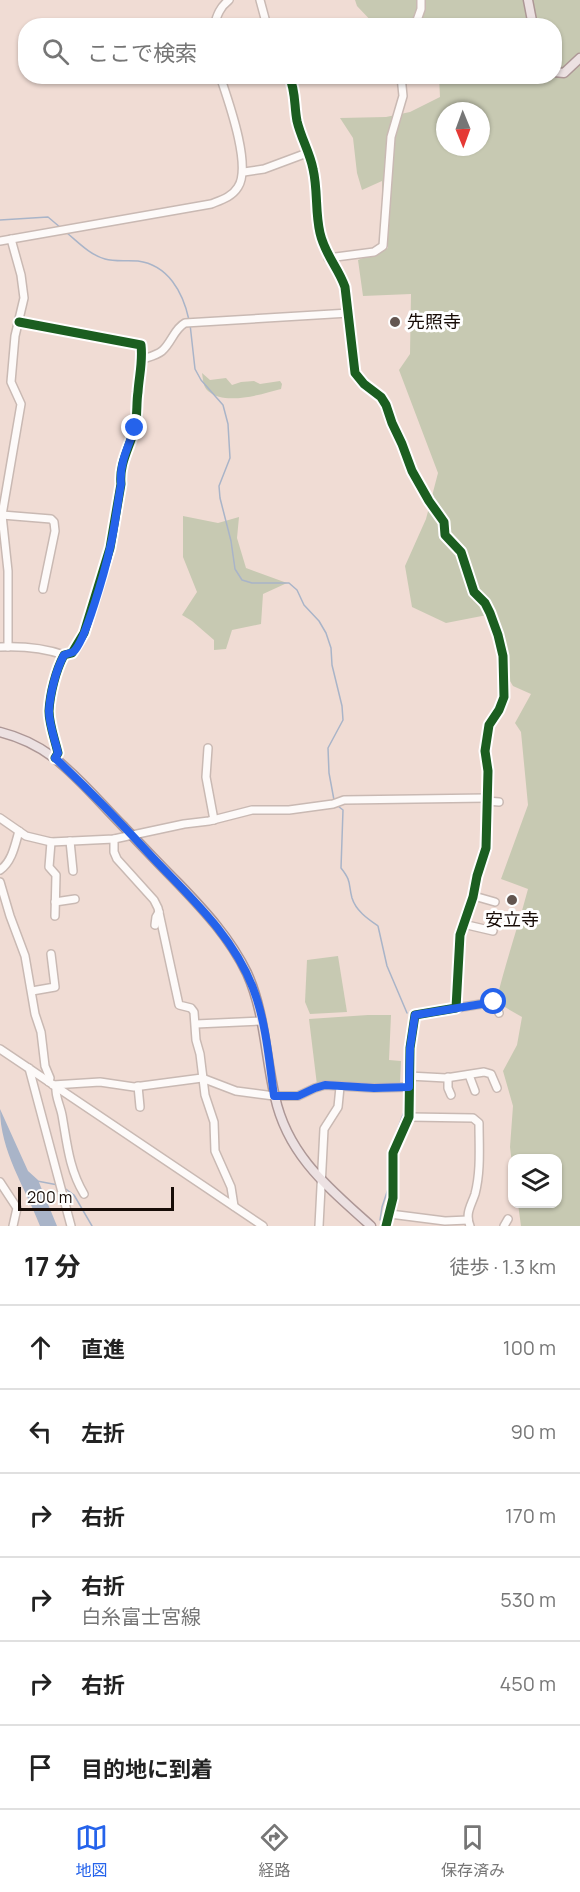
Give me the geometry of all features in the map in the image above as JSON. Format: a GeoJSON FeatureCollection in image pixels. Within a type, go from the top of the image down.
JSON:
{"type":"FeatureCollection","features":[{"type":"Feature","properties":{"kind":"main road"},"geometry":{"type":"LineString","coordinates":[[528,0],[531,18]]}},
{"type":"Feature","properties":{"kind":"main road"},"geometry":{"type":"LineString","coordinates":[[562,73],[580,58]]}},
{"type":"Feature","properties":{"kind":"main road"},"geometry":{"type":"LineString","coordinates":[[0,732],[23,739],[55,758],[132,835],[229,940],[254,990],[262,1021],[274,1096],[292,1142],[303,1160],[320,1179],[371,1226]]}},
{"type":"Feature","properties":{"kind":"street"},"geometry":{"type":"LineString","coordinates":[[216,18],[218,12],[229,0]]}},
{"type":"Feature","properties":{"kind":"street"},"geometry":{"type":"LineString","coordinates":[[260,0],[265,18]]}},
{"type":"Feature","properties":{"kind":"street"},"geometry":{"type":"LineString","coordinates":[[418,18],[421,0]]}},
{"type":"Feature","properties":{"kind":"street"},"geometry":{"type":"LineString","coordinates":[[0,241],[211,204],[228,198],[238,187],[244,172],[234,122],[222,84]]}},
{"type":"Feature","properties":{"kind":"street"},"geometry":{"type":"LineString","coordinates":[[292,84],[297,120],[313,168],[317,220],[328,258],[340,274],[345,287],[355,373],[364,384],[381,397],[386,405],[412,471],[444,522],[445,535],[460,552],[474,592],[485,603],[498,634],[503,656],[504,697],[489,725],[485,751],[488,771],[486,848],[477,876],[474,896],[463,924],[458,961],[456,1008]]}},
{"type":"Feature","properties":{"kind":"street"},"geometry":{"type":"LineString","coordinates":[[328,258],[374,252],[383,246],[391,137],[403,96],[401,84]]}},
{"type":"Feature","properties":{"kind":"street"},"geometry":{"type":"LineString","coordinates":[[244,172],[264,169],[307,153]]}},
{"type":"Feature","properties":{"kind":"street"},"geometry":{"type":"LineString","coordinates":[[11,239],[24,298],[15,336],[11,382],[21,404],[2,515],[8,571],[4,647],[64,655],[72,653],[84,633],[110,548],[121,484],[120,475],[135,428],[143,359],[141,345],[19,322]]}},
{"type":"Feature","properties":{"kind":"street"},"geometry":{"type":"LineString","coordinates":[[143,359],[161,352],[178,327],[185,323],[349,313]]}},
{"type":"Feature","properties":{"kind":"street"},"geometry":{"type":"LineString","coordinates":[[2,515],[51,519],[54,522],[55,531],[43,589]]}},
{"type":"Feature","properties":{"kind":"street"},"geometry":{"type":"LineString","coordinates":[[55,758],[58,753],[49,712],[64,655]]}},
{"type":"Feature","properties":{"kind":"street"},"geometry":{"type":"LineString","coordinates":[[208,748],[206,777],[214,820]]}},
{"type":"Feature","properties":{"kind":"street"},"geometry":{"type":"LineString","coordinates":[[0,818],[26,836],[51,842],[114,839],[214,820],[252,810],[289,810],[333,804],[344,800],[487,800],[499,802]]}},
{"type":"Feature","properties":{"kind":"street"},"geometry":{"type":"LineString","coordinates":[[0,870],[6,866],[10,858],[19,831]]}},
{"type":"Feature","properties":{"kind":"street"},"geometry":{"type":"LineString","coordinates":[[114,839],[114,852],[117,859],[154,900],[159,912],[179,1005],[190,1008],[194,1012],[205,1095],[214,1122],[215,1151],[231,1187],[234,1206]]}},
{"type":"Feature","properties":{"kind":"street"},"geometry":{"type":"LineString","coordinates":[[70,841],[73,871]]}},
{"type":"Feature","properties":{"kind":"street"},"geometry":{"type":"LineString","coordinates":[[51,842],[49,867],[56,875],[55,916]]}},
{"type":"Feature","properties":{"kind":"street"},"geometry":{"type":"LineString","coordinates":[[0,882],[25,956],[41,1032],[45,1070],[49,1074],[62,1113],[75,1179],[84,1194]]}},
{"type":"Feature","properties":{"kind":"street"},"geometry":{"type":"LineString","coordinates":[[474,896],[495,902]]}},
{"type":"Feature","properties":{"kind":"street"},"geometry":{"type":"LineString","coordinates":[[55,902],[75,899]]}},
{"type":"Feature","properties":{"kind":"street"},"geometry":{"type":"LineString","coordinates":[[155,925],[159,912]]}},
{"type":"Feature","properties":{"kind":"street"},"geometry":{"type":"LineString","coordinates":[[463,924],[493,931]]}},
{"type":"Feature","properties":{"kind":"street"},"geometry":{"type":"LineString","coordinates":[[32,991],[55,987],[51,954]]}},
{"type":"Feature","properties":{"kind":"street"},"geometry":{"type":"LineString","coordinates":[[386,1226],[393,1198],[393,1153],[409,1117],[410,1048],[415,1015],[494,1002],[499,1013]]}},
{"type":"Feature","properties":{"kind":"street"},"geometry":{"type":"LineString","coordinates":[[196,1024],[262,1021]]}},
{"type":"Feature","properties":{"kind":"street"},"geometry":{"type":"LineString","coordinates":[[0,1049],[263,1226]]}},
{"type":"Feature","properties":{"kind":"street"},"geometry":{"type":"LineString","coordinates":[[29,1068],[71,1226]]}},
{"type":"Feature","properties":{"kind":"street"},"geometry":{"type":"LineString","coordinates":[[409,1076],[448,1077],[484,1072],[491,1074],[497,1088]]}},
{"type":"Feature","properties":{"kind":"street"},"geometry":{"type":"LineString","coordinates":[[469,1075],[474,1091]]}},
{"type":"Feature","properties":{"kind":"street"},"geometry":{"type":"LineString","coordinates":[[448,1077],[447,1088],[451,1095]]}},
{"type":"Feature","properties":{"kind":"street"},"geometry":{"type":"LineString","coordinates":[[53,1085],[100,1082],[138,1086],[202,1078],[236,1091],[274,1096],[298,1096],[325,1085],[409,1087]]}},
{"type":"Feature","properties":{"kind":"street"},"geometry":{"type":"LineString","coordinates":[[138,1086],[140,1107]]}},
{"type":"Feature","properties":{"kind":"street"},"geometry":{"type":"LineString","coordinates":[[318,1226],[324,1129],[338,1107],[340,1087]]}},
{"type":"Feature","properties":{"kind":"street"},"geometry":{"type":"LineString","coordinates":[[390,1214],[469,1223],[468,1212],[475,1195],[479,1171],[479,1123],[473,1118],[409,1117]]}},
{"type":"Feature","properties":{"kind":"street"},"geometry":{"type":"LineString","coordinates":[[0,1182],[17,1208],[13,1226]]}},
{"type":"Feature","properties":{"kind":"green space"},"geometry":{"type":"Polygon","coordinates":[[[355,0],[580,0],[580,1226],[521,1226],[519,1208],[562,1208],[562,1154],[511,1154],[513,1106],[503,1071],[517,1045],[522,1017],[496,1002],[528,889],[501,879],[528,805],[521,732],[515,723],[531,694],[513,686],[501,666],[487,615],[446,623],[412,607],[405,566],[426,519],[438,473],[399,370],[410,354],[411,294],[363,296],[358,260],[388,248],[382,224],[382,181],[362,190],[357,173],[353,138],[340,118],[386,117],[410,112],[440,97],[439,84],[562,84],[562,18],[368,18],[357,6],[355,0]]]}},
{"type":"Feature","properties":{"kind":"green space"},"geometry":{"type":"Polygon","coordinates":[[[202,373],[210,380],[226,378],[232,385],[254,381],[260,384],[280,381],[282,384],[281,389],[264,394],[244,398],[224,398],[206,389],[202,373]]]}},
{"type":"Feature","properties":{"kind":"green space"},"geometry":{"type":"Polygon","coordinates":[[[183,516],[218,523],[239,517],[237,538],[246,568],[287,583],[263,594],[261,624],[232,630],[226,649],[214,650],[214,640],[182,615],[197,592],[183,557],[183,516]]]}},
{"type":"Feature","properties":{"kind":"green space"},"geometry":{"type":"Polygon","coordinates":[[[338,956],[347,1012],[310,1014],[305,1002],[307,960],[338,956]]]}},
{"type":"Feature","properties":{"kind":"green space"},"geometry":{"type":"Polygon","coordinates":[[[391,1015],[389,1060],[401,1061],[400,1084],[317,1085],[309,1019],[391,1015]]]}},
{"type":"Feature","properties":{"kind":"water"},"geometry":{"type":"Polygon","coordinates":[[[0,1109],[28,1171],[38,1180],[57,1226],[40,1226],[14,1169],[4,1140],[0,1109]]]}},
{"type":"Feature","properties":{"kind":"waterway"},"geometry":{"type":"LineString","coordinates":[[0,220],[48,217],[61,228]]}},
{"type":"Feature","properties":{"kind":"waterway"},"geometry":{"type":"LineString","coordinates":[[67,233],[94,255],[105,259],[138,261],[158,268],[166,274],[178,290],[189,320]]}},
{"type":"Feature","properties":{"kind":"waterway"},"geometry":{"type":"LineString","coordinates":[[190,324],[195,369],[201,380],[223,405],[228,424],[230,458],[219,486],[235,569],[242,580],[252,583],[289,583],[297,590],[304,605],[319,621],[331,648],[332,665],[343,720],[328,748],[329,773],[334,800]]}},
{"type":"Feature","properties":{"kind":"waterway"},"geometry":{"type":"LineString","coordinates":[[338,806],[343,810],[341,868],[348,880],[356,907],[378,926],[387,966],[407,1013]]}},
{"type":"Feature","properties":{"kind":"waterway"},"geometry":{"type":"LineString","coordinates":[[380,1220],[388,1189],[388,1154],[404,1112]]}},
{"type":"Feature","properties":{"kind":"waterway"},"geometry":{"type":"LineString","coordinates":[[37,1181],[58,1185]]}},
{"type":"Feature","properties":{"kind":"waterway"},"geometry":{"type":"LineString","coordinates":[[63,1187],[74,1195],[92,1226]]}},
{"type":"Feature","properties":{"kind":"cycle path"},"geometry":{"type":"LineString","coordinates":[[292,84],[297,121],[313,169],[320,233],[345,287],[355,373],[364,384],[381,397],[386,405],[412,471],[444,522],[445,535],[461,552],[474,592],[485,603],[490,613],[503,656],[504,697],[489,725],[485,751],[488,771],[486,848],[460,935],[456,1008],[415,1015],[410,1048],[409,1117],[393,1153],[393,1198],[386,1226]]}},
{"type":"Feature","properties":{"kind":"cycle path"},"geometry":{"type":"LineString","coordinates":[[19,322],[141,345],[136,421],[121,470],[121,484],[110,548],[84,633],[72,653],[64,655],[52,689],[49,711],[58,753],[55,758]]}},
{"type":"Feature","properties":{"kind":"place","name":"先照寺"},"geometry":{"type":"Point","coordinates":[395,322]}},
{"type":"Feature","properties":{"kind":"place","name":"安立寺"},"geometry":{"type":"Point","coordinates":[512,900]}},
{"type":"Feature","properties":{"kind":"route"},"geometry":{"type":"LineString","coordinates":[[135,428],[123,459],[110,548],[95,600],[84,633],[76,648],[72,653],[64,655],[60,661],[51,698],[49,712],[58,753],[55,758],[132,835],[229,940],[254,990],[265,1031],[274,1096],[298,1096],[325,1085],[374,1088],[409,1087],[410,1048],[415,1015],[494,1002]]}}]}
